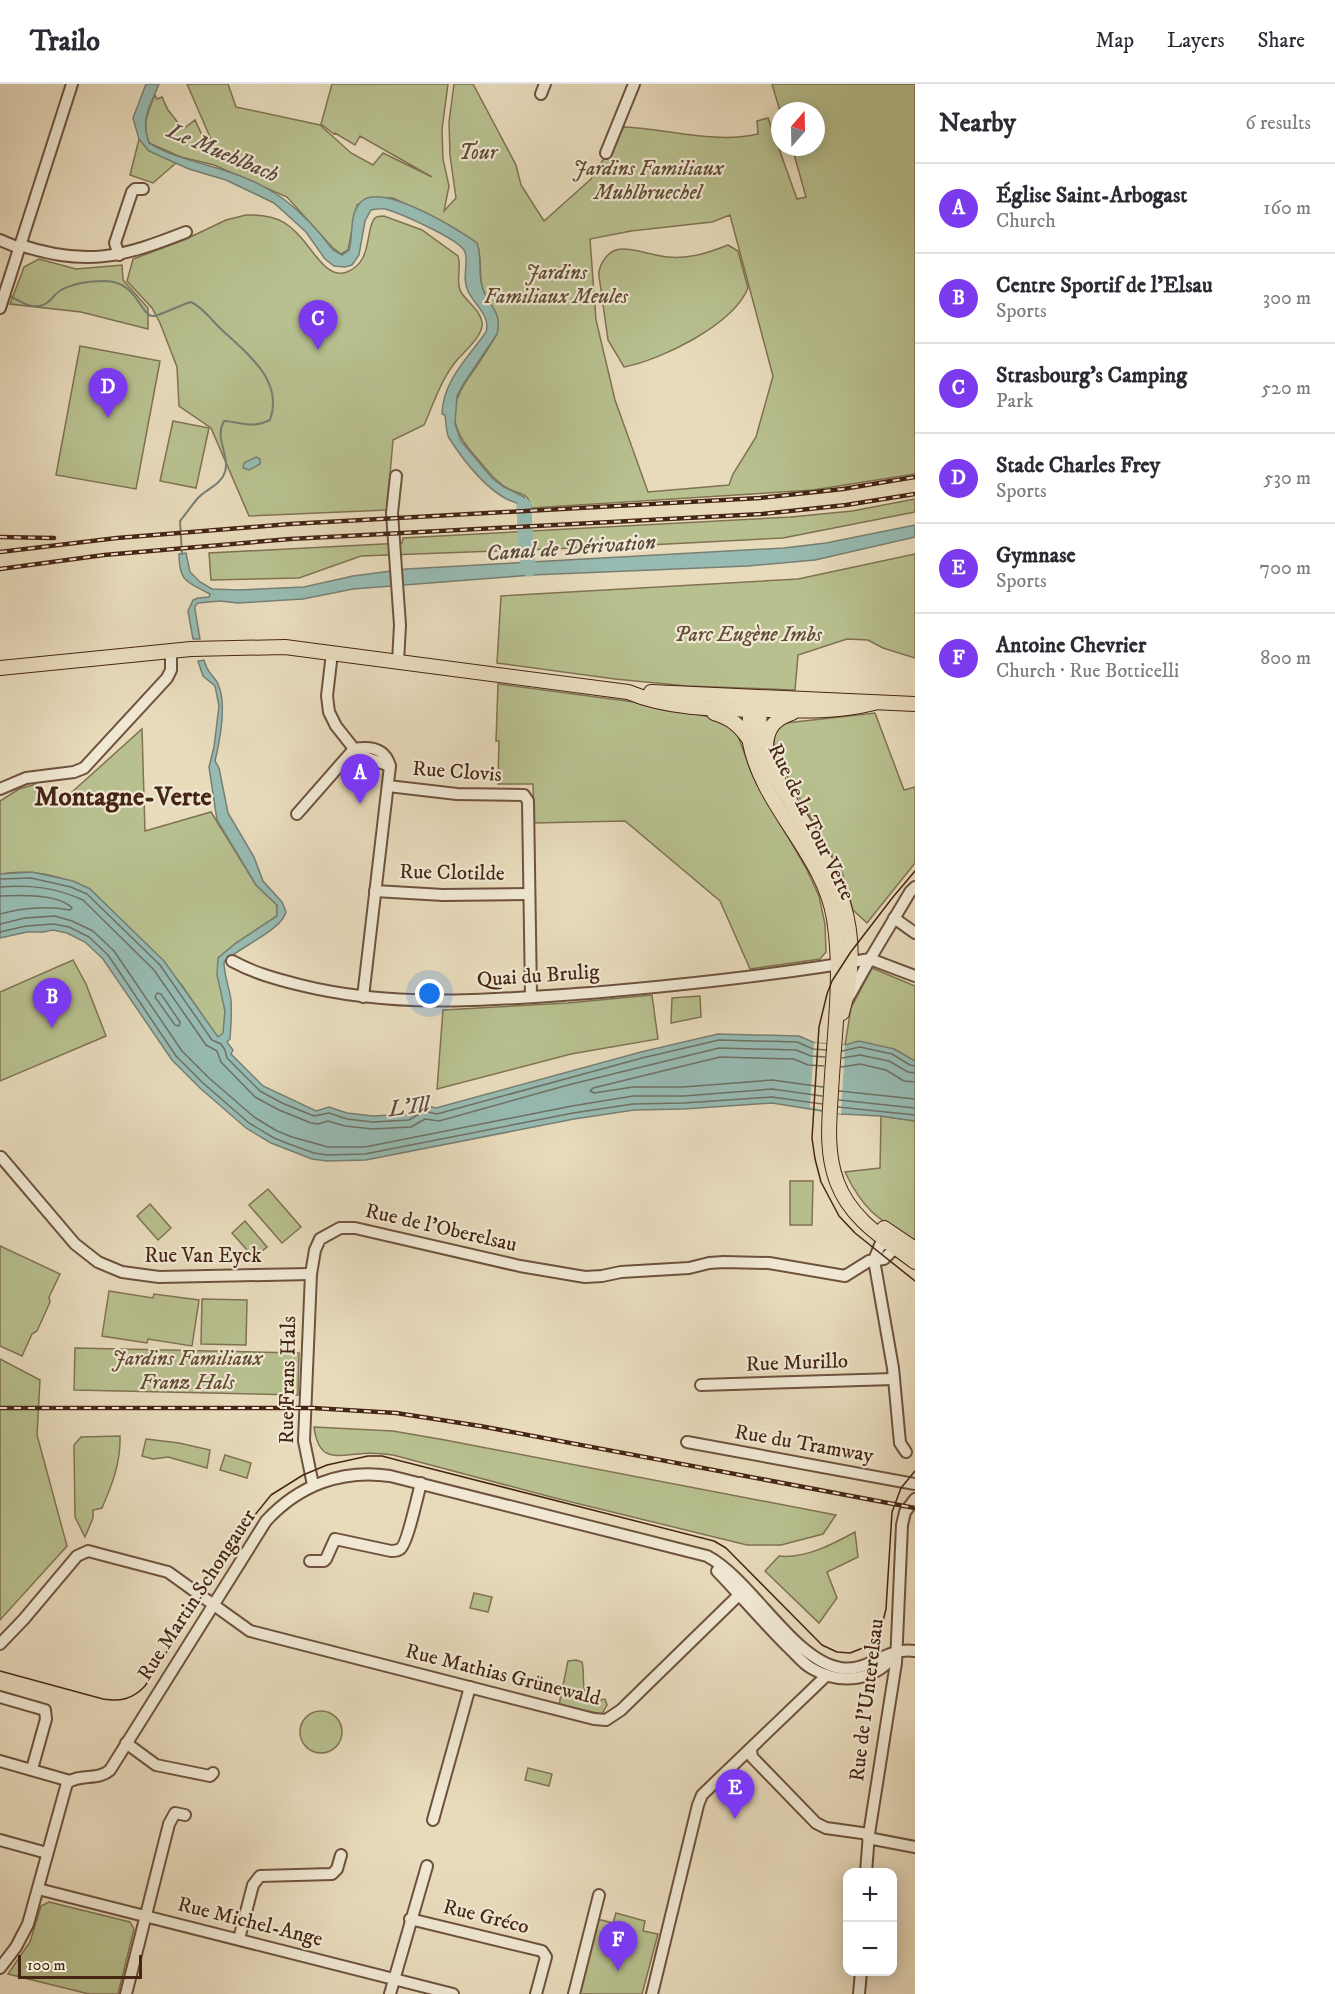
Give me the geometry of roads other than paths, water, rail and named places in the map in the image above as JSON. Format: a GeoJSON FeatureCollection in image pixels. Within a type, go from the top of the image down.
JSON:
{"type":"FeatureCollection","features":[{"type":"Feature","properties":{"kind":"main road"},"geometry":{"type":"LineString","coordinates":[[0,668],[202,648],[285,647],[621,691],[755,704],[794,712],[837,711],[874,703]]}},
{"type":"Feature","properties":{"kind":"main road"},"geometry":{"type":"LineString","coordinates":[[621,691],[646,699],[692,706],[732,719],[749,739]]}},
{"type":"Feature","properties":{"kind":"main road"},"geometry":{"type":"LineString","coordinates":[[692,706],[833,701],[915,704]]}},
{"type":"Feature","properties":{"kind":"main road","name":"Rue de la Tour Verte"},"geometry":{"type":"LineString","coordinates":[[755,704],[749,739],[758,769],[815,868],[829,900],[844,963]]}},
{"type":"Feature","properties":{"kind":"main road","name":"Rue de la Tour Verte"},"geometry":{"type":"LineString","coordinates":[[755,704],[761,744],[773,774],[826,860],[838,885],[845,906],[850,938],[844,963]]}},
{"type":"Feature","properties":{"kind":"main road"},"geometry":{"type":"LineString","coordinates":[[766,757],[769,728],[778,719],[794,712]]}},
{"type":"Feature","properties":{"kind":"main road"},"geometry":{"type":"LineString","coordinates":[[833,1041],[849,983],[844,963]]}},
{"type":"Feature","properties":{"kind":"main road"},"geometry":{"type":"LineString","coordinates":[[844,963],[833,1041],[828,1131],[836,1181],[847,1204],[861,1220],[900,1244],[915,1262]]}},
{"type":"Feature","properties":{"kind":"street"},"geometry":{"type":"LineString","coordinates":[[2,302],[72,84]]}},
{"type":"Feature","properties":{"kind":"street"},"geometry":{"type":"LineString","coordinates":[[606,153],[634,84]]}},
{"type":"Feature","properties":{"kind":"street"},"geometry":{"type":"LineString","coordinates":[[119,255],[115,243],[132,192],[135,189],[143,189]]}},
{"type":"Feature","properties":{"kind":"street"},"geometry":{"type":"LineString","coordinates":[[0,240],[46,253],[76,258],[99,258],[143,249],[186,232]]}},
{"type":"Feature","properties":{"kind":"street"},"geometry":{"type":"LineString","coordinates":[[396,476],[392,513],[400,625],[398,662]]}},
{"type":"Feature","properties":{"kind":"street"},"geometry":{"type":"LineString","coordinates":[[0,789],[26,778],[74,772],[84,768],[167,678],[171,670],[171,652]]}},
{"type":"Feature","properties":{"kind":"street"},"geometry":{"type":"LineString","coordinates":[[332,653],[327,705],[336,726],[363,757],[390,766],[363,997]]}},
{"type":"Feature","properties":{"kind":"street"},"geometry":{"type":"LineString","coordinates":[[297,814],[354,749]]}},
{"type":"Feature","properties":{"kind":"street","name":"Rue Clovis"},"geometry":{"type":"LineString","coordinates":[[388,786],[456,794],[524,795],[528,801],[529,894]]}},
{"type":"Feature","properties":{"kind":"street"},"geometry":{"type":"LineString","coordinates":[[843,1009],[894,918],[915,887]]}},
{"type":"Feature","properties":{"kind":"street","name":"Rue Clotilde"},"geometry":{"type":"LineString","coordinates":[[375,891],[443,895],[529,894]]}},
{"type":"Feature","properties":{"kind":"street"},"geometry":{"type":"LineString","coordinates":[[529,894],[531,998]]}},
{"type":"Feature","properties":{"kind":"street"},"geometry":{"type":"LineString","coordinates":[[894,918],[915,933]]}},
{"type":"Feature","properties":{"kind":"street"},"geometry":{"type":"LineString","coordinates":[[870,959],[915,976]]}},
{"type":"Feature","properties":{"kind":"street","name":"Quai du Brulig"},"geometry":{"type":"LineString","coordinates":[[232,961],[273,979],[312,988],[363,997],[435,1002],[531,998],[694,984],[870,959]]}},
{"type":"Feature","properties":{"kind":"street","name":"Rue Van Eyck"},"geometry":{"type":"LineString","coordinates":[[1,1157],[75,1244],[98,1262],[122,1272],[159,1277],[311,1274]]}},
{"type":"Feature","properties":{"kind":"street","name":"Rue de l'Oberelsau"},"geometry":{"type":"LineString","coordinates":[[311,1274],[315,1250],[320,1239],[334,1231],[347,1228],[557,1272],[592,1269],[621,1272],[689,1268],[713,1263],[759,1263],[845,1276],[869,1261],[877,1260],[880,1245],[900,1244]]}},
{"type":"Feature","properties":{"kind":"street"},"geometry":{"type":"LineString","coordinates":[[877,1260],[894,1380],[900,1443],[906,1452]]}},
{"type":"Feature","properties":{"kind":"street","name":"Rue Frans Hals"},"geometry":{"type":"LineString","coordinates":[[311,1274],[304,1442],[313,1485]]}},
{"type":"Feature","properties":{"kind":"street","name":"Rue Murillo"},"geometry":{"type":"LineString","coordinates":[[701,1385],[894,1380]]}},
{"type":"Feature","properties":{"kind":"street","name":"Rue du Tramway"},"geometry":{"type":"LineString","coordinates":[[687,1442],[915,1484]]}},
{"type":"Feature","properties":{"kind":"street","name":"Rue Martin Schongauer"},"geometry":{"type":"LineString","coordinates":[[70,1781],[107,1773],[266,1521],[286,1501],[328,1479],[370,1474],[390,1476],[690,1552],[707,1560],[812,1655],[830,1665],[854,1668],[897,1651]]}},
{"type":"Feature","properties":{"kind":"street"},"geometry":{"type":"LineString","coordinates":[[310,1561],[324,1561],[335,1539],[391,1551],[399,1550],[406,1539],[421,1483]]}},
{"type":"Feature","properties":{"kind":"street","name":"Rue de l'Unterelsau"},"geometry":{"type":"LineString","coordinates":[[866,1868],[869,1836],[897,1651],[902,1525],[905,1512],[915,1499]]}},
{"type":"Feature","properties":{"kind":"street","name":"Rue Mathias Grünewald"},"geometry":{"type":"LineString","coordinates":[[0,1644],[77,1556],[84,1552],[94,1552],[168,1572],[250,1631],[594,1719],[606,1720],[621,1710],[741,1592]]}},
{"type":"Feature","properties":{"kind":"street","name":"Rue Martin Schongauer"},"geometry":{"type":"LineString","coordinates":[[741,1592],[808,1666],[827,1675],[847,1679],[870,1676]]}},
{"type":"Feature","properties":{"kind":"street"},"geometry":{"type":"LineString","coordinates":[[870,1676],[885,1666],[897,1651],[915,1651]]}},
{"type":"Feature","properties":{"kind":"street"},"geometry":{"type":"LineString","coordinates":[[652,1994],[702,1795],[827,1675]]}},
{"type":"Feature","properties":{"kind":"street"},"geometry":{"type":"LineString","coordinates":[[870,1676],[881,1678],[892,1692]]}},
{"type":"Feature","properties":{"kind":"street"},"geometry":{"type":"LineString","coordinates":[[433,1820],[470,1687]]}},
{"type":"Feature","properties":{"kind":"street"},"geometry":{"type":"LineString","coordinates":[[0,1697],[45,1710],[46,1719],[32,1769]]}},
{"type":"Feature","properties":{"kind":"street"},"geometry":{"type":"LineString","coordinates":[[126,1743],[161,1767],[201,1775],[210,1776],[213,1773]]}},
{"type":"Feature","properties":{"kind":"street"},"geometry":{"type":"LineString","coordinates":[[751,1750],[752,1757],[816,1823],[826,1828],[915,1847]]}},
{"type":"Feature","properties":{"kind":"street"},"geometry":{"type":"LineString","coordinates":[[0,1761],[70,1781],[65,1787],[25,1931],[11,1956],[0,1968]]}},
{"type":"Feature","properties":{"kind":"street"},"geometry":{"type":"LineString","coordinates":[[126,1994],[171,1818],[176,1813],[185,1815]]}},
{"type":"Feature","properties":{"kind":"street"},"geometry":{"type":"LineString","coordinates":[[0,1840],[47,1853]]}},
{"type":"Feature","properties":{"kind":"street"},"geometry":{"type":"LineString","coordinates":[[238,1939],[253,1885],[260,1876],[332,1874],[337,1869],[341,1855]]}},
{"type":"Feature","properties":{"kind":"street","name":"Rue Gréco"},"geometry":{"type":"LineString","coordinates":[[390,1994],[427,1866]]}},
{"type":"Feature","properties":{"kind":"street","name":"Rue Michel-Ange"},"geometry":{"type":"LineString","coordinates":[[38,1889],[453,1994]]}},
{"type":"Feature","properties":{"kind":"street"},"geometry":{"type":"LineString","coordinates":[[574,1994],[599,1895]]}},
{"type":"Feature","properties":{"kind":"street","name":"Rue Gréco"},"geometry":{"type":"LineString","coordinates":[[410,1919],[542,1951],[546,1957],[536,1994]]}},
{"type":"Feature","properties":{"kind":"street"},"geometry":{"type":"LineString","coordinates":[[860,1994],[861,1976]]}},
{"type":"Feature","properties":{"kind":"water"},"geometry":{"type":"Polygon","coordinates":[[[146,84],[159,84],[146,120],[146,135],[149,143],[176,156],[241,176],[272,191],[298,211],[333,250],[342,255],[349,250],[353,218],[358,206],[362,201],[372,197],[386,198],[420,210],[477,243],[482,286],[498,319],[498,326],[497,334],[457,396],[455,424],[461,441],[493,479],[524,497],[528,507],[518,507],[517,503],[497,493],[478,476],[449,438],[445,415],[442,414],[443,402],[452,380],[486,332],[487,326],[484,315],[466,286],[464,250],[450,239],[427,227],[392,211],[378,209],[371,210],[365,221],[359,255],[352,265],[334,266],[325,259],[306,232],[274,203],[226,180],[189,169],[149,151],[139,139],[133,118],[146,84]]]}},
{"type":"Feature","properties":{"kind":"water"},"geometry":{"type":"Polygon","coordinates":[[[256,457],[260,459],[260,464],[249,470],[243,468],[244,463],[256,457]]]}},
{"type":"Feature","properties":{"kind":"water"},"geometry":{"type":"Polygon","coordinates":[[[915,525],[915,537],[815,560],[748,566],[532,575],[353,589],[303,599],[198,603],[195,610],[200,639],[193,639],[188,611],[193,600],[209,597],[210,594],[186,580],[179,564],[179,554],[186,553],[190,572],[212,589],[304,587],[353,576],[406,569],[784,548],[826,543],[915,525]]]}},
{"type":"Feature","properties":{"kind":"water"},"geometry":{"type":"Polygon","coordinates":[[[204,660],[221,692],[222,722],[215,761],[219,768],[228,813],[254,857],[263,881],[282,902],[286,912],[276,926],[224,962],[231,1005],[230,1039],[227,1042],[233,1050],[231,1054],[263,1086],[316,1111],[329,1107],[347,1113],[373,1116],[408,1114],[423,1105],[436,1108],[641,1052],[718,1034],[799,1036],[815,1043],[845,1045],[859,1041],[894,1049],[915,1061],[915,1121],[841,1114],[772,1103],[634,1110],[574,1119],[366,1160],[327,1161],[312,1159],[271,1143],[246,1128],[172,1060],[103,959],[85,942],[67,933],[53,930],[27,932],[0,938],[0,874],[32,872],[73,881],[90,889],[164,961],[218,1037],[223,1033],[225,1011],[217,975],[218,958],[277,916],[277,905],[256,885],[217,820],[209,767],[219,706],[215,686],[203,676],[198,661],[204,660]]]}},
{"type":"Feature","properties":{"kind":"waterway","name":"Le Muehlbach"},"geometry":{"type":"LineString","coordinates":[[8,295],[25,304],[38,306],[45,304],[66,288],[94,281],[106,281],[124,286],[152,316],[191,302],[204,311],[261,369],[272,393],[273,406],[270,420],[252,425],[224,421],[221,428],[221,440],[226,459],[225,472],[217,484],[198,498],[180,521],[182,554]]}},
{"type":"Feature","properties":{"kind":"waterway","name":"Le Muehlbach"},"geometry":{"type":"LineString","coordinates":[[524,506],[529,569]]}},
{"type":"Feature","properties":{"kind":"tram line"},"geometry":{"type":"LineString","coordinates":[[915,871],[850,953],[832,981],[819,1027],[812,1138],[821,1182],[839,1216],[855,1233],[915,1281]]}},
{"type":"Feature","properties":{"kind":"tram line"},"geometry":{"type":"LineString","coordinates":[[0,1671],[103,1699],[121,1700],[131,1697],[145,1686],[246,1526],[271,1495],[303,1475],[327,1465],[368,1456],[382,1456],[714,1541],[726,1548],[822,1645],[837,1652],[850,1653],[868,1646],[880,1633],[886,1609],[892,1512],[901,1488],[915,1471]]}},
{"type":"Feature","properties":{"kind":"railway"},"geometry":{"type":"LineString","coordinates":[[0,552],[117,538],[290,524],[760,498],[843,489],[915,477]]}},
{"type":"Feature","properties":{"kind":"railway"},"geometry":{"type":"LineString","coordinates":[[0,569],[104,555],[290,539],[762,514],[846,505],[915,494]]}},
{"type":"Feature","properties":{"kind":"railway"},"geometry":{"type":"LineString","coordinates":[[0,537],[54,538]]}},
{"type":"Feature","properties":{"kind":"railway"},"geometry":{"type":"LineString","coordinates":[[0,1408],[313,1408],[396,1413],[480,1426],[915,1508]]}},
{"type":"Feature","properties":{"kind":"place","name":"Strasbourg's Camping"},"geometry":{"type":"Point","coordinates":[318,350]}},
{"type":"Feature","properties":{"kind":"place","name":"Stade Charles Frey"},"geometry":{"type":"Point","coordinates":[108,418]}},
{"type":"Feature","properties":{"kind":"place","name":"Église Saint-Arbogast"},"geometry":{"type":"Point","coordinates":[360,804]}},
{"type":"Feature","properties":{"kind":"place","name":"Centre Sportif de l'Elsau"},"geometry":{"type":"Point","coordinates":[52,1028]}},
{"type":"Feature","properties":{"kind":"place","name":"Gymnase"},"geometry":{"type":"Point","coordinates":[735,1819]}},
{"type":"Feature","properties":{"kind":"place","name":"Antoine Chevrier"},"geometry":{"type":"Point","coordinates":[618,1971]}},
{"type":"Feature","properties":{"kind":"district","name":"Montagne-Verte"},"geometry":{"type":"Point","coordinates":[123,797]}},
{"type":"Feature","properties":{"kind":"park label","name":"Tour"},"geometry":{"type":"Point","coordinates":[478,153]}},
{"type":"Feature","properties":{"kind":"park label","name":"Jardins Familiaux Muhlbruechel"},"geometry":{"type":"Point","coordinates":[648,181]}},
{"type":"Feature","properties":{"kind":"park label","name":"Jardins Familiaux Meules"},"geometry":{"type":"Point","coordinates":[556,285]}},
{"type":"Feature","properties":{"kind":"park label","name":"Parc Eugène Imbs"},"geometry":{"type":"Point","coordinates":[748,635]}},
{"type":"Feature","properties":{"kind":"park label","name":"Jardins Familiaux Franz Hals"},"geometry":{"type":"Point","coordinates":[187,1371]}},
{"type":"Feature","properties":{"kind":"water label","name":"Canal de Dérivation"},"geometry":{"type":"Point","coordinates":[571,548]}},
{"type":"Feature","properties":{"kind":"water label","name":"L'Ill"},"geometry":{"type":"Point","coordinates":[409,1107]}}]}
